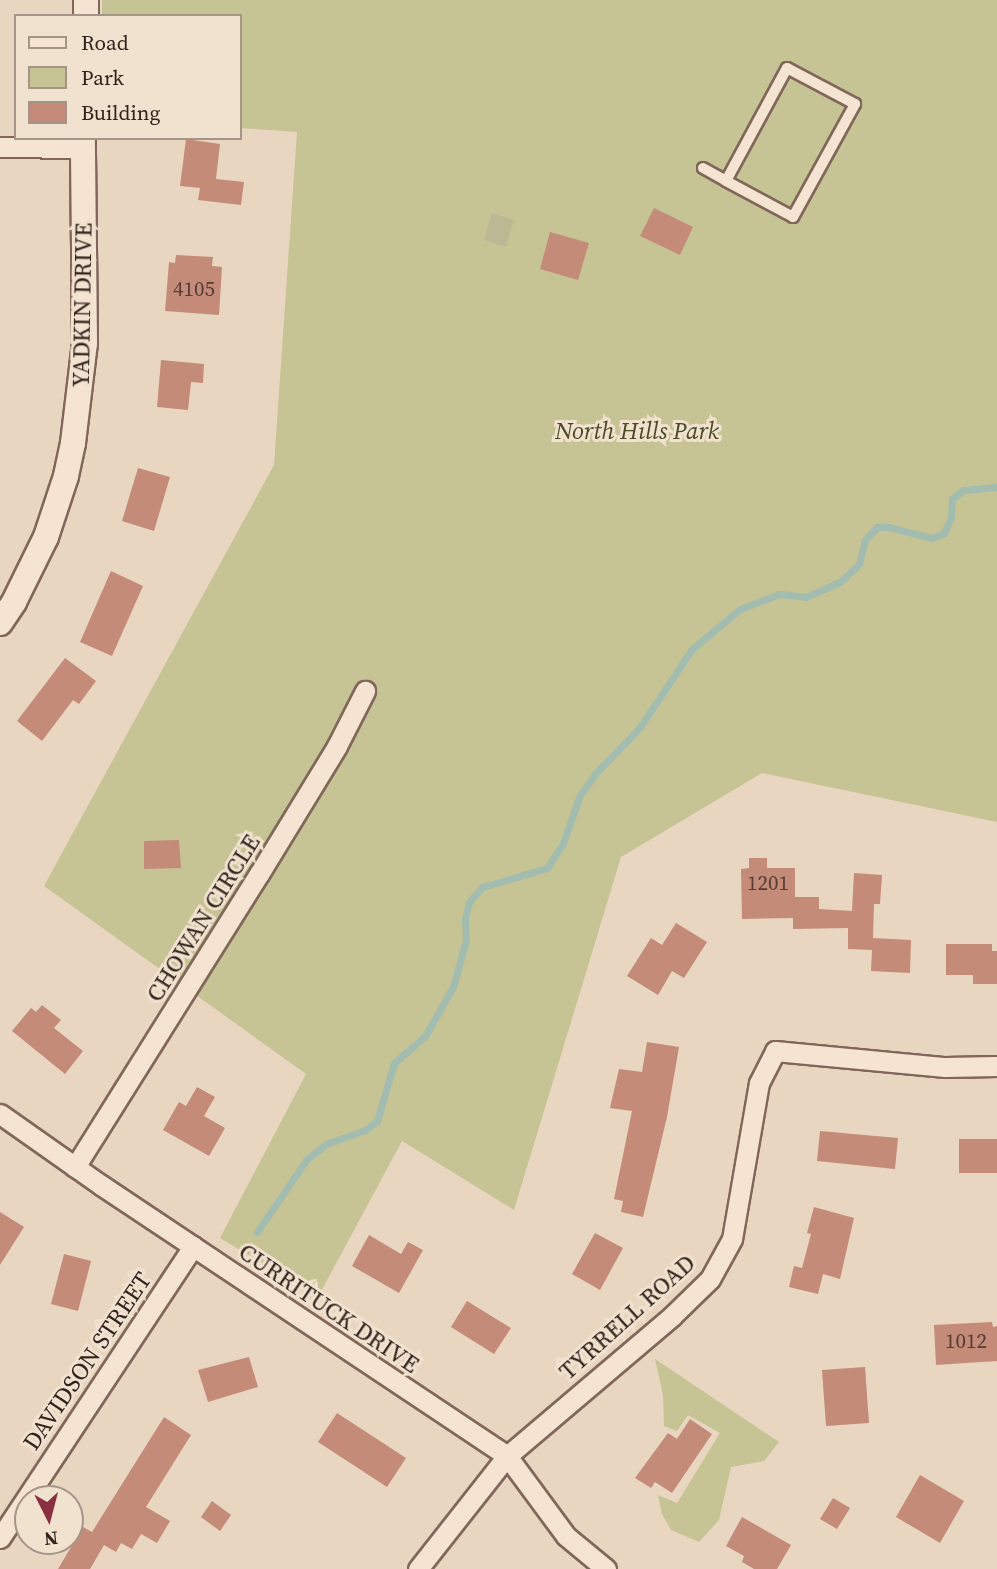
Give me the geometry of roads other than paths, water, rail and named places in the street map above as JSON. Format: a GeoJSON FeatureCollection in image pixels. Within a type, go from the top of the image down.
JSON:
{"type":"FeatureCollection","features":[{"type":"Feature","properties":{"kind":"street"},"geometry":{"type":"LineString","coordinates":[[0,147],[83,143]]}},
{"type":"Feature","properties":{"kind":"street","name":"YADKIN DRIVE"},"geometry":{"type":"LineString","coordinates":[[0,623],[14,602],[46,537],[66,476],[73,443],[85,343],[83,143]]}},
{"type":"Feature","properties":{"kind":"street","name":"CHOWAN CIRCLE"},"geometry":{"type":"LineString","coordinates":[[75,1167],[266,863],[337,746],[366,691]]}},
{"type":"Feature","properties":{"kind":"street","name":"TYRRELL ROAD"},"geometry":{"type":"LineString","coordinates":[[418,1569],[507,1456],[672,1316],[716,1269],[732,1239],[759,1083],[775,1051],[945,1067],[997,1066]]}},
{"type":"Feature","properties":{"kind":"street","name":"CURRITUCK DRIVE"},"geometry":{"type":"LineString","coordinates":[[0,1114],[507,1456],[566,1536],[606,1569]]}},
{"type":"Feature","properties":{"kind":"street","name":"DAVIDSON STREET"},"geometry":{"type":"LineString","coordinates":[[2,1531],[193,1246]]}},
{"type":"Feature","properties":{"kind":"lane"},"geometry":{"type":"LineString","coordinates":[[702,168],[726,181],[793,217],[855,104],[787,68],[726,181]]}},
{"type":"Feature","properties":{"kind":"waterway"},"geometry":{"type":"LineString","coordinates":[[257,1232],[307,1159],[326,1144],[365,1130],[377,1121],[394,1063],[425,1036],[453,987],[466,940],[465,919],[469,902],[482,887],[547,868],[563,843],[580,795],[595,774],[640,727],[692,649],[740,609],[779,594],[806,597],[840,582],[859,564],[865,540],[877,527],[889,527],[932,538],[944,533],[951,517],[952,499],[963,490],[997,487]]}},
{"type":"Feature","properties":{"kind":"park label","name":"North Hills Park"},"geometry":{"type":"Point","coordinates":[637,431]}}]}
